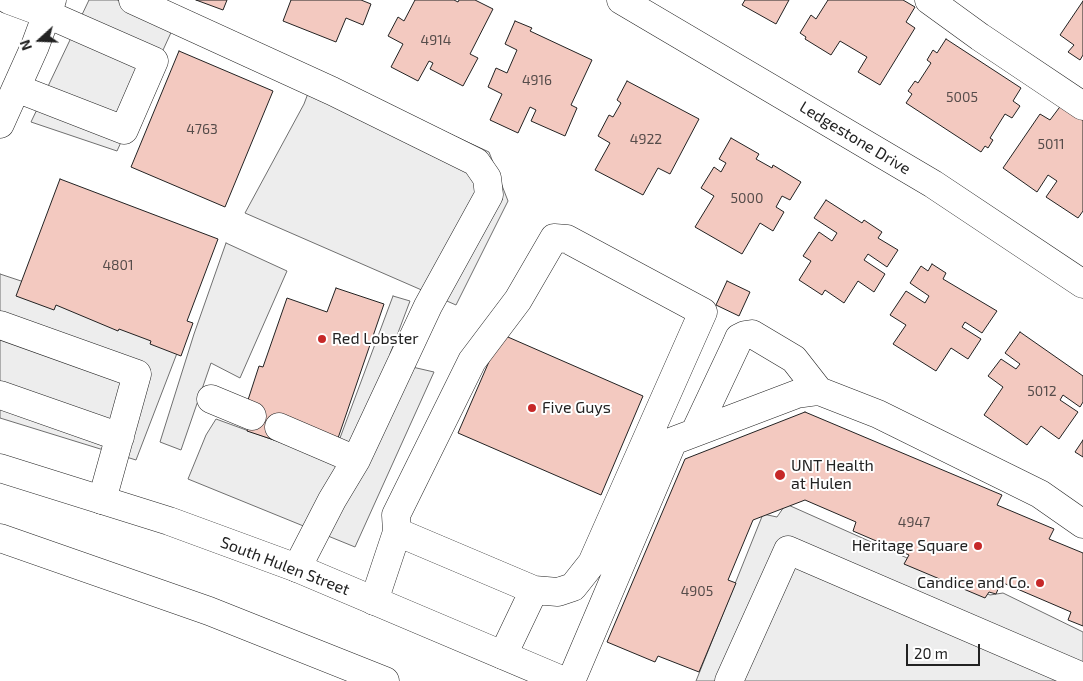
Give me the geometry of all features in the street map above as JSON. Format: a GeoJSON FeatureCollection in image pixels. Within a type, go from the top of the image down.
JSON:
{"type":"FeatureCollection","features":[{"type":"Feature","properties":{"kind":"main road"},"geometry":{"type":"LineString","coordinates":[[9,0],[49,7],[154,61],[124,130],[16,88]]}},
{"type":"Feature","properties":{"kind":"main road"},"geometry":{"type":"LineString","coordinates":[[133,0],[332,91],[476,162],[488,178],[489,195],[428,306],[356,460],[332,500],[297,568]]}},
{"type":"Feature","properties":{"kind":"main road","name":"Ledgestone Drive"},"geometry":{"type":"LineString","coordinates":[[621,0],[933,184],[1083,284]]}},
{"type":"Feature","properties":{"kind":"main road"},"geometry":{"type":"LineString","coordinates":[[929,0],[980,37],[1083,106]]}},
{"type":"Feature","properties":{"kind":"main road"},"geometry":{"type":"LineString","coordinates":[[0,124],[49,7]]}},
{"type":"Feature","properties":{"kind":"main road"},"geometry":{"type":"LineString","coordinates":[[374,601],[398,532],[396,515],[472,361],[518,300],[554,238],[567,239],[703,312],[592,563],[573,587],[558,592],[534,590],[398,532]]}},
{"type":"Feature","properties":{"kind":"main road"},"geometry":{"type":"LineString","coordinates":[[0,325],[137,374],[102,500]]}},
{"type":"Feature","properties":{"kind":"main road"},"geometry":{"type":"LineString","coordinates":[[695,432],[739,338],[745,335],[752,334],[794,359],[820,391]]}},
{"type":"Feature","properties":{"kind":"main road"},"geometry":{"type":"LineString","coordinates":[[571,681],[673,441],[797,394],[820,391],[878,414],[1040,494],[1083,524]]}},
{"type":"Feature","properties":{"kind":"main road"},"geometry":{"type":"LineString","coordinates":[[0,395],[120,436]]}},
{"type":"Feature","properties":{"kind":"main road"},"geometry":{"type":"LineString","coordinates":[[211,399],[252,416]]}},
{"type":"Feature","properties":{"kind":"main road"},"geometry":{"type":"LineString","coordinates":[[279,427],[356,460]]}},
{"type":"Feature","properties":{"kind":"main road","name":"South Hulen Street"},"geometry":{"type":"LineString","coordinates":[[0,468],[169,521],[297,568],[564,681]]}},
{"type":"Feature","properties":{"kind":"main road"},"geometry":{"type":"LineString","coordinates":[[0,538],[209,611],[385,681]]}},
{"type":"Feature","properties":{"kind":"main road"},"geometry":{"type":"LineString","coordinates":[[729,681],[788,550],[1083,677]]}},
{"type":"Feature","properties":{"kind":"main road"},"geometry":{"type":"LineString","coordinates":[[503,655],[534,590]]}},
{"type":"Feature","properties":{"kind":"shaded area"},"geometry":{"type":"Polygon","coordinates":[[[89,0],[117,0],[174,26],[117,151],[31,122],[89,0]]]}},
{"type":"Feature","properties":{"kind":"shaded area"},"geometry":{"type":"Polygon","coordinates":[[[316,72],[489,152],[508,201],[456,305],[245,213],[304,104],[316,72]]]}},
{"type":"Feature","properties":{"kind":"shaded area"},"geometry":{"type":"Polygon","coordinates":[[[226,243],[287,271],[240,378],[211,363],[181,450],[160,442],[194,334],[226,243]]]}},
{"type":"Feature","properties":{"kind":"shaded area"},"geometry":{"type":"Polygon","coordinates":[[[0,274],[184,335],[136,460],[0,418],[0,274]]]}},
{"type":"Feature","properties":{"kind":"shaded area"},"geometry":{"type":"Polygon","coordinates":[[[393,296],[410,301],[390,354],[408,366],[434,372],[355,547],[188,479],[206,435],[216,419],[312,454],[323,434],[340,438],[393,296]]]}},
{"type":"Feature","properties":{"kind":"shaded area"},"geometry":{"type":"Polygon","coordinates":[[[786,504],[990,595],[1003,593],[1083,632],[1083,681],[696,681],[763,514],[777,517],[786,504]]]}},
{"type":"Feature","properties":{"kind":"building"},"geometry":{"type":"Polygon","coordinates":[[[196,0],[227,0],[223,10],[196,0]]]}},
{"type":"Feature","properties":{"kind":"building"},"geometry":{"type":"Polygon","coordinates":[[[291,0],[361,0],[371,4],[363,25],[346,18],[336,42],[283,21],[291,0]]]}},
{"type":"Feature","properties":{"kind":"building"},"geometry":{"type":"Polygon","coordinates":[[[415,0],[454,0],[458,2],[459,0],[475,0],[493,9],[470,54],[478,58],[463,86],[430,69],[433,63],[429,61],[418,81],[391,67],[403,44],[388,36],[398,17],[404,21],[415,0]]]}},
{"type":"Feature","properties":{"kind":"building"},"geometry":{"type":"Polygon","coordinates":[[[745,0],[789,0],[776,24],[742,5],[745,0]]]}},
{"type":"Feature","properties":{"kind":"building"},"geometry":{"type":"Polygon","coordinates":[[[828,0],[903,0],[915,7],[906,22],[915,28],[880,85],[858,72],[867,57],[840,41],[831,55],[805,39],[806,37],[800,33],[811,15],[816,19],[828,0]]]}},
{"type":"Feature","properties":{"kind":"building"},"geometry":{"type":"Polygon","coordinates":[[[1083,1],[1083,55],[1080,60],[1068,52],[1074,45],[1060,35],[1083,1]]]}},
{"type":"Feature","properties":{"kind":"building"},"geometry":{"type":"Polygon","coordinates":[[[515,21],[532,28],[530,31],[592,60],[571,105],[577,108],[565,136],[531,121],[536,110],[530,107],[518,133],[490,120],[502,94],[488,87],[496,68],[507,73],[517,50],[505,44],[515,21]]]}},
{"type":"Feature","properties":{"kind":"building"},"geometry":{"type":"Polygon","coordinates":[[[946,39],[1021,88],[1013,101],[1020,106],[1012,118],[1005,114],[990,138],[993,140],[988,148],[985,146],[981,152],[906,103],[912,94],[908,91],[915,81],[918,83],[931,63],[927,60],[933,50],[937,53],[946,39]]]}},
{"type":"Feature","properties":{"kind":"building"},"geometry":{"type":"Polygon","coordinates":[[[179,51],[273,91],[225,207],[131,167],[179,51]]]}},
{"type":"Feature","properties":{"kind":"building"},"geometry":{"type":"Polygon","coordinates":[[[627,81],[699,119],[670,174],[658,168],[643,195],[595,170],[610,143],[598,136],[609,115],[613,117],[621,103],[617,100],[627,81]]]}},
{"type":"Feature","properties":{"kind":"building"},"geometry":{"type":"Polygon","coordinates":[[[1062,104],[1083,118],[1083,211],[1078,218],[1046,197],[1057,181],[1048,175],[1037,192],[1003,168],[1040,114],[1050,120],[1062,104]]]}},
{"type":"Feature","properties":{"kind":"building"},"geometry":{"type":"Polygon","coordinates":[[[731,138],[759,154],[756,159],[772,168],[773,165],[801,182],[790,200],[782,196],[776,207],[784,212],[773,231],[760,223],[742,254],[695,227],[714,196],[701,188],[714,167],[721,172],[726,163],[719,159],[731,138]]]}},
{"type":"Feature","properties":{"kind":"building"},"geometry":{"type":"Polygon","coordinates":[[[60,179],[218,239],[187,321],[193,323],[181,356],[150,344],[151,341],[119,329],[118,331],[56,305],[54,310],[16,296],[60,179]]]}},
{"type":"Feature","properties":{"kind":"building"},"geometry":{"type":"Polygon","coordinates":[[[826,200],[862,223],[864,220],[882,232],[878,238],[898,250],[887,267],[868,254],[864,260],[885,274],[874,292],[858,281],[844,303],[825,290],[822,295],[799,280],[811,261],[803,256],[819,232],[832,241],[837,233],[814,218],[826,200]]]}},
{"type":"Feature","properties":{"kind":"building"},"geometry":{"type":"Polygon","coordinates":[[[932,264],[946,273],[943,279],[997,311],[982,333],[965,322],[962,327],[981,339],[968,359],[951,348],[936,371],[893,344],[906,325],[890,315],[906,291],[925,303],[929,296],[910,283],[921,266],[928,271],[932,264]]]}},
{"type":"Feature","properties":{"kind":"building"},"geometry":{"type":"Polygon","coordinates":[[[727,281],[750,292],[739,316],[716,305],[727,281]]]}},
{"type":"Feature","properties":{"kind":"building","name":"Red Lobster"},"geometry":{"type":"Polygon","coordinates":[[[336,288],[384,304],[336,444],[283,415],[274,440],[247,431],[255,406],[247,403],[259,366],[263,367],[287,298],[327,312],[336,288]]]}},
{"type":"Feature","properties":{"kind":"building"},"geometry":{"type":"Polygon","coordinates":[[[1020,332],[1083,376],[1083,402],[1080,407],[1063,395],[1060,400],[1078,412],[1059,439],[1041,426],[1027,445],[984,415],[1003,387],[988,376],[1001,359],[1016,369],[1020,364],[1005,353],[1020,332]]]}},
{"type":"Feature","properties":{"kind":"building"},"geometry":{"type":"Polygon","coordinates":[[[501,334],[643,396],[601,495],[458,433],[501,334]]]}},
{"type":"Feature","properties":{"kind":"building","name":"Heritage Square"},"geometry":{"type":"Polygon","coordinates":[[[805,412],[1002,495],[997,505],[1054,529],[1049,539],[1083,553],[1083,626],[1068,620],[1071,612],[1001,582],[996,594],[989,592],[985,598],[904,564],[909,555],[853,531],[856,522],[805,500],[753,520],[728,580],[736,583],[699,672],[658,656],[655,662],[607,642],[685,459],[805,412]]]}},
{"type":"Feature","properties":{"kind":"building"},"geometry":{"type":"Polygon","coordinates":[[[1083,440],[1083,457],[1075,452],[1083,440]]]}},
{"type":"Feature","properties":{"kind":"place","name":"Red Lobster"},"geometry":{"type":"Point","coordinates":[322,339]}},
{"type":"Feature","properties":{"kind":"place","name":"Five Guys"},"geometry":{"type":"Point","coordinates":[532,408]}},
{"type":"Feature","properties":{"kind":"place","name":"UNT Health at Hulen"},"geometry":{"type":"Point","coordinates":[780,475]}},
{"type":"Feature","properties":{"kind":"place","name":"Heritage Square"},"geometry":{"type":"Point","coordinates":[978,546]}},
{"type":"Feature","properties":{"kind":"place","name":"Candice and Co."},"geometry":{"type":"Point","coordinates":[1040,583]}}]}
